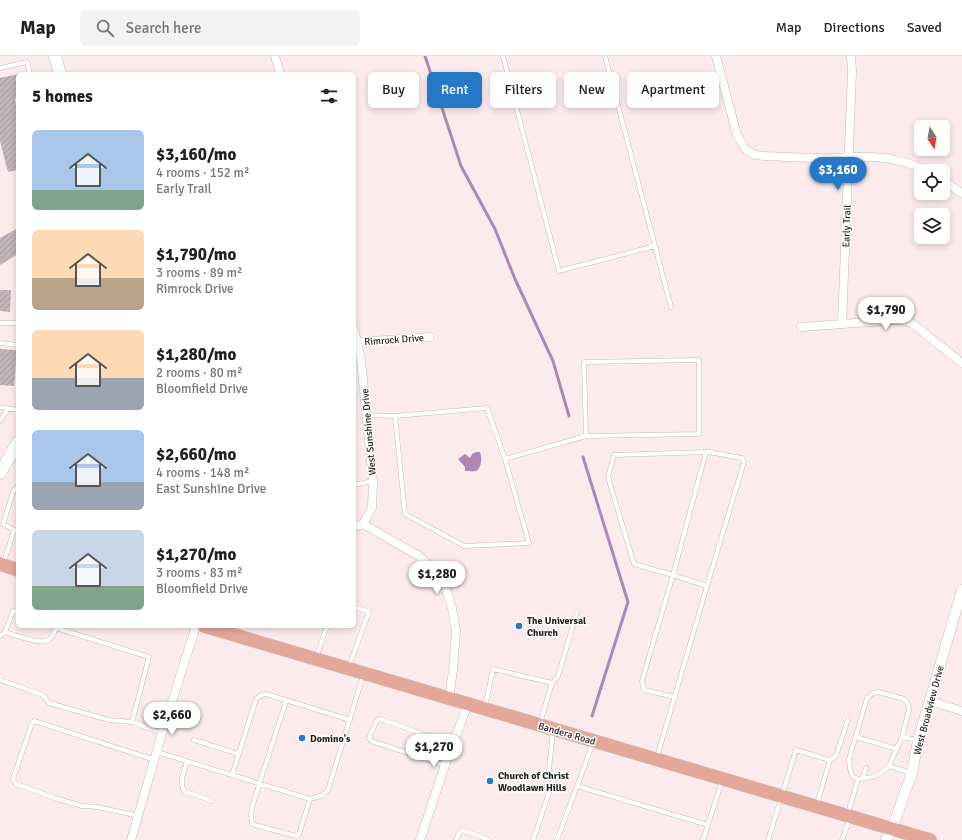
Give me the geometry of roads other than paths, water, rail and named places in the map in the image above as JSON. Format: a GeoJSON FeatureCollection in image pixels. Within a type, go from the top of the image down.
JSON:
{"type":"FeatureCollection","features":[{"type":"Feature","properties":{"kind":"main road"},"geometry":{"type":"LineString","coordinates":[[55,56],[59,72]]}},
{"type":"Feature","properties":{"kind":"main road"},"geometry":{"type":"LineString","coordinates":[[0,473],[16,447]]}},
{"type":"Feature","properties":{"kind":"main road"},"geometry":{"type":"LineString","coordinates":[[1,564],[16,569]]}},
{"type":"Feature","properties":{"kind":"main road","name":"Bandera Road"},"geometry":{"type":"LineString","coordinates":[[211,628],[849,816],[889,834],[930,840]]}},
{"type":"Feature","properties":{"kind":"street"},"geometry":{"type":"LineString","coordinates":[[275,56],[279,72]]}},
{"type":"Feature","properties":{"kind":"street"},"geometry":{"type":"LineString","coordinates":[[716,56],[737,134],[746,150],[765,156],[886,158],[914,165]]}},
{"type":"Feature","properties":{"kind":"street","name":"Early Trail"},"geometry":{"type":"LineString","coordinates":[[842,324],[852,72],[851,56]]}},
{"type":"Feature","properties":{"kind":"street"},"geometry":{"type":"LineString","coordinates":[[950,185],[962,193]]}},
{"type":"Feature","properties":{"kind":"street"},"geometry":{"type":"LineString","coordinates":[[801,327],[897,320],[906,321],[913,324],[962,363]]}},
{"type":"Feature","properties":{"kind":"street","name":"Rimrock Drive"},"geometry":{"type":"LineString","coordinates":[[357,342],[430,337]]}},
{"type":"Feature","properties":{"kind":"street","name":"West Sunshine Drive"},"geometry":{"type":"LineString","coordinates":[[356,338],[361,360],[373,481],[372,508],[363,524]]}},
{"type":"Feature","properties":{"kind":"street"},"geometry":{"type":"LineString","coordinates":[[356,526],[363,524],[419,556],[437,572],[445,585],[452,608],[456,631],[449,699]]}},
{"type":"Feature","properties":{"kind":"street","name":"West Broadview Drive"},"geometry":{"type":"LineString","coordinates":[[889,834],[912,773],[918,740],[962,590]]}},
{"type":"Feature","properties":{"kind":"street"},"geometry":{"type":"LineString","coordinates":[[131,840],[162,733],[195,628]]}},
{"type":"Feature","properties":{"kind":"street"},"geometry":{"type":"LineString","coordinates":[[930,701],[962,711]]}},
{"type":"Feature","properties":{"kind":"street"},"geometry":{"type":"LineString","coordinates":[[420,840],[445,765],[468,704]]}},
{"type":"Feature","properties":{"kind":"lane"},"geometry":{"type":"LineString","coordinates":[[503,56],[559,271],[655,246]]}},
{"type":"Feature","properties":{"kind":"lane"},"geometry":{"type":"LineString","coordinates":[[605,56],[671,307]]}},
{"type":"Feature","properties":{"kind":"lane"},"geometry":{"type":"LineString","coordinates":[[0,68],[27,62],[30,72]]}},
{"type":"Feature","properties":{"kind":"lane"},"geometry":{"type":"LineString","coordinates":[[0,323],[16,323]]}},
{"type":"Feature","properties":{"kind":"lane"},"geometry":{"type":"LineString","coordinates":[[0,343],[16,345]]}},
{"type":"Feature","properties":{"kind":"lane"},"geometry":{"type":"LineString","coordinates":[[505,459],[586,436],[699,434],[699,360],[584,362],[586,436]]}},
{"type":"Feature","properties":{"kind":"lane"},"geometry":{"type":"LineString","coordinates":[[0,407],[16,410]]}},
{"type":"Feature","properties":{"kind":"lane"},"geometry":{"type":"LineString","coordinates":[[366,414],[395,416],[487,408],[505,459],[529,543],[464,546],[405,514],[395,416]]}},
{"type":"Feature","properties":{"kind":"lane"},"geometry":{"type":"LineString","coordinates":[[0,421],[8,409]]}},
{"type":"Feature","properties":{"kind":"lane"},"geometry":{"type":"LineString","coordinates":[[675,697],[644,690],[642,681],[673,575],[706,452]]}},
{"type":"Feature","properties":{"kind":"lane"},"geometry":{"type":"LineString","coordinates":[[656,760],[744,462],[742,458],[706,452],[614,455],[608,477],[634,564],[707,586]]}},
{"type":"Feature","properties":{"kind":"lane"},"geometry":{"type":"LineString","coordinates":[[356,485],[373,481]]}},
{"type":"Feature","properties":{"kind":"lane"},"geometry":{"type":"LineString","coordinates":[[1,564],[16,531],[3,524],[13,492],[16,488]]}},
{"type":"Feature","properties":{"kind":"lane"},"geometry":{"type":"LineString","coordinates":[[348,668],[369,612],[356,608]]}},
{"type":"Feature","properties":{"kind":"lane"},"geometry":{"type":"LineString","coordinates":[[0,636],[5,632],[13,610],[16,611]]}},
{"type":"Feature","properties":{"kind":"lane"},"geometry":{"type":"LineString","coordinates":[[539,725],[552,683],[558,676],[577,612]]}},
{"type":"Feature","properties":{"kind":"lane"},"geometry":{"type":"LineString","coordinates":[[5,632],[26,638],[47,641],[54,634],[56,628]]}},
{"type":"Feature","properties":{"kind":"lane"},"geometry":{"type":"LineString","coordinates":[[59,628],[150,657],[132,722]]}},
{"type":"Feature","properties":{"kind":"lane"},"geometry":{"type":"LineString","coordinates":[[315,659],[326,628]]}},
{"type":"Feature","properties":{"kind":"lane"},"geometry":{"type":"LineString","coordinates":[[484,709],[493,669],[552,683]]}},
{"type":"Feature","properties":{"kind":"lane"},"geometry":{"type":"LineString","coordinates":[[138,816],[98,807],[82,806],[16,784],[13,779],[32,723],[34,721],[156,756],[187,762],[310,799],[323,795],[328,790],[364,674]]}},
{"type":"Feature","properties":{"kind":"lane"},"geometry":{"type":"LineString","coordinates":[[0,680],[43,695],[49,703],[109,720],[132,722],[162,733]]}},
{"type":"Feature","properties":{"kind":"lane"},"geometry":{"type":"LineString","coordinates":[[879,692],[904,699],[908,704],[909,710],[902,737],[889,766],[881,774],[873,777],[861,778],[852,776],[849,759],[856,737],[867,698],[873,693],[879,692]]}},
{"type":"Feature","properties":{"kind":"lane"},"geometry":{"type":"LineString","coordinates":[[232,775],[256,699],[261,695],[266,694],[350,720]]}},
{"type":"Feature","properties":{"kind":"lane"},"geometry":{"type":"LineString","coordinates":[[286,701],[252,807],[252,823],[296,836],[299,834],[310,799]]}},
{"type":"Feature","properties":{"kind":"lane"},"geometry":{"type":"LineString","coordinates":[[445,765],[371,741],[369,738],[377,720],[381,719],[453,745]]}},
{"type":"Feature","properties":{"kind":"lane"},"geometry":{"type":"LineString","coordinates":[[817,807],[830,760],[836,756],[848,719]]}},
{"type":"Feature","properties":{"kind":"lane"},"geometry":{"type":"LineString","coordinates":[[533,840],[554,778],[549,769],[553,729]]}},
{"type":"Feature","properties":{"kind":"lane"},"geometry":{"type":"LineString","coordinates":[[856,737],[873,744],[896,748]]}},
{"type":"Feature","properties":{"kind":"lane"},"geometry":{"type":"LineString","coordinates":[[902,737],[918,740]]}},
{"type":"Feature","properties":{"kind":"lane"},"geometry":{"type":"LineString","coordinates":[[194,740],[239,754]]}},
{"type":"Feature","properties":{"kind":"lane"},"geometry":{"type":"LineString","coordinates":[[557,840],[593,741]]}},
{"type":"Feature","properties":{"kind":"lane"},"geometry":{"type":"LineString","coordinates":[[768,840],[796,750],[830,760]]}},
{"type":"Feature","properties":{"kind":"lane"},"geometry":{"type":"LineString","coordinates":[[187,762],[181,787],[184,791],[212,801]]}},
{"type":"Feature","properties":{"kind":"lane"},"geometry":{"type":"LineString","coordinates":[[889,766],[912,773]]}},
{"type":"Feature","properties":{"kind":"lane"},"geometry":{"type":"LineString","coordinates":[[842,840],[861,778],[866,768]]}},
{"type":"Feature","properties":{"kind":"lane"},"geometry":{"type":"LineString","coordinates":[[703,840],[723,779]]}},
{"type":"Feature","properties":{"kind":"lane"},"geometry":{"type":"LineString","coordinates":[[577,786],[708,826]]}},
{"type":"Feature","properties":{"kind":"lane"},"geometry":{"type":"LineString","coordinates":[[456,840],[462,830],[488,840]]}},
{"type":"Feature","properties":{"kind":"waterway"},"geometry":{"type":"LineString","coordinates":[[425,56],[461,166],[495,229],[515,279],[553,361],[569,416]]}},
{"type":"Feature","properties":{"kind":"waterway"},"geometry":{"type":"LineString","coordinates":[[583,457],[628,602],[592,716]]}},
{"type":"Feature","properties":{"kind":"place","name":"The Universal Church"},"geometry":{"type":"Point","coordinates":[519,626]}},
{"type":"Feature","properties":{"kind":"place","name":"Domino's"},"geometry":{"type":"Point","coordinates":[302,738]}},
{"type":"Feature","properties":{"kind":"place","name":"Church of Christ Woodlawn Hills"},"geometry":{"type":"Point","coordinates":[490,781]}}]}
